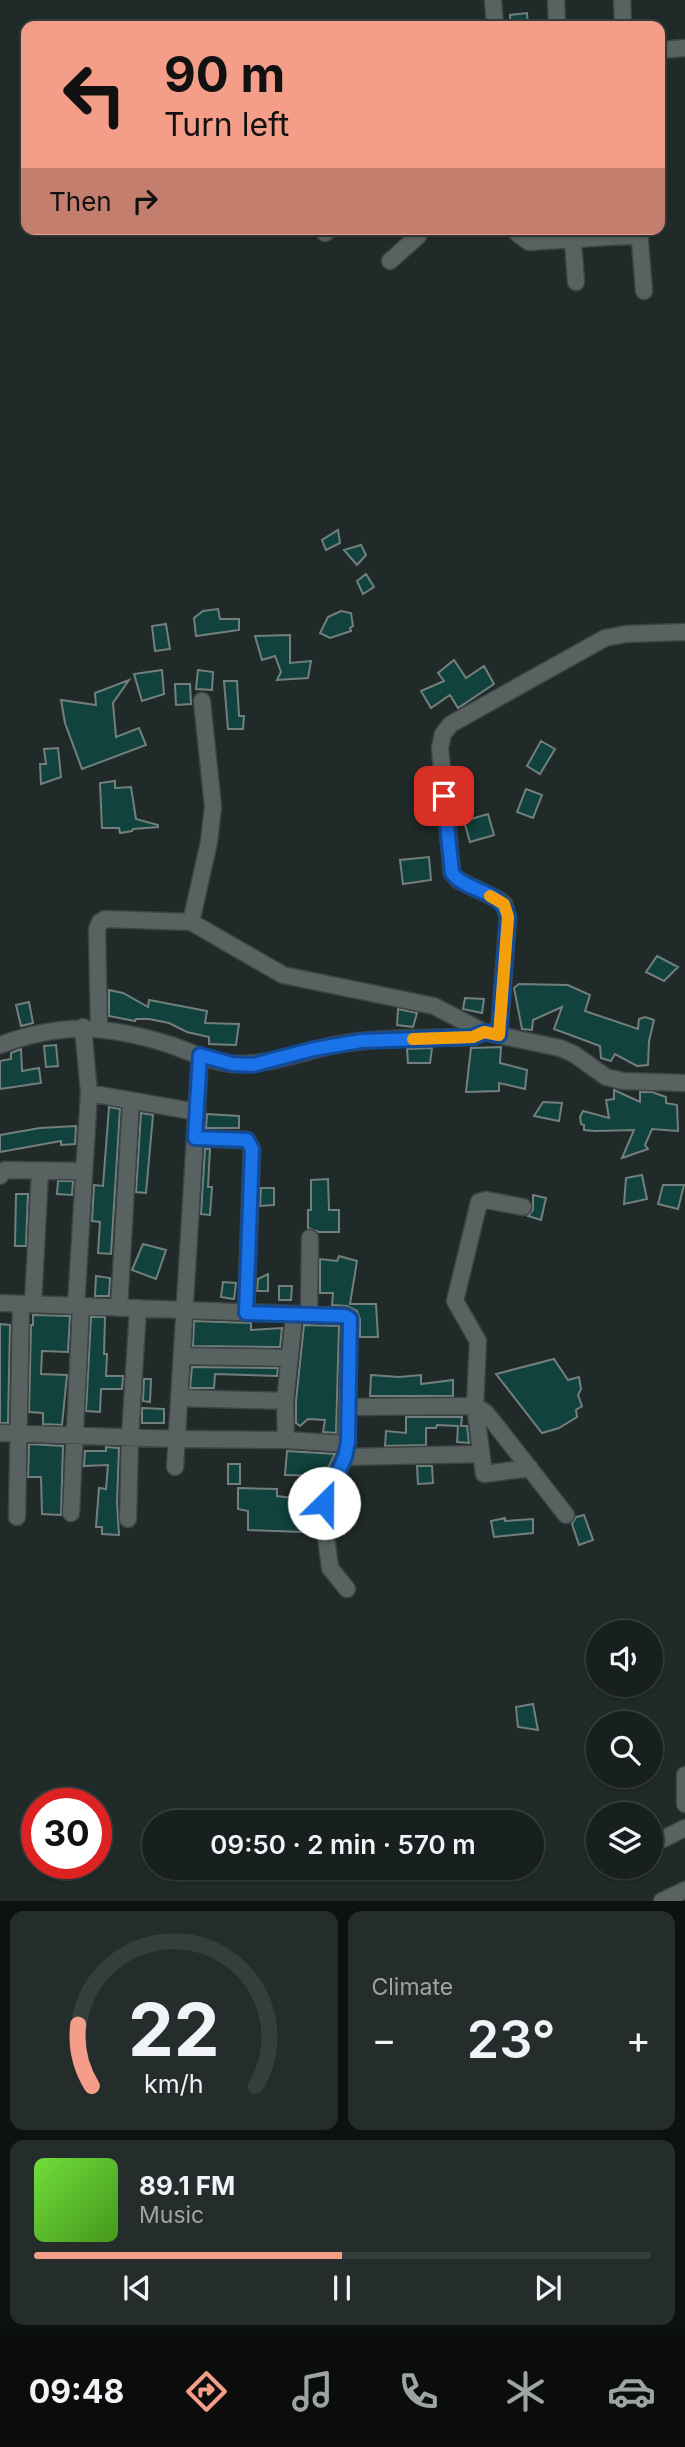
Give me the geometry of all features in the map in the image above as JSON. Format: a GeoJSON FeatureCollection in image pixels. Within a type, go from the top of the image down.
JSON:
{"type":"FeatureCollection","features":[{"type":"Feature","properties":{"kind":"street"},"geometry":{"type":"LineString","coordinates":[[493,0],[495,21]]}},
{"type":"Feature","properties":{"kind":"street"},"geometry":{"type":"LineString","coordinates":[[556,0],[557,21]]}},
{"type":"Feature","properties":{"kind":"street"},"geometry":{"type":"LineString","coordinates":[[622,0],[623,21]]}},
{"type":"Feature","properties":{"kind":"street"},"geometry":{"type":"LineString","coordinates":[[665,50],[685,48]]}},
{"type":"Feature","properties":{"kind":"street"},"geometry":{"type":"LineString","coordinates":[[390,261],[416,235]]}},
{"type":"Feature","properties":{"kind":"street"},"geometry":{"type":"LineString","coordinates":[[519,235],[529,242],[567,235]]}},
{"type":"Feature","properties":{"kind":"street"},"geometry":{"type":"LineString","coordinates":[[572,235],[576,282]]}},
{"type":"Feature","properties":{"kind":"street"},"geometry":{"type":"LineString","coordinates":[[639,235],[644,291]]}},
{"type":"Feature","properties":{"kind":"street"},"geometry":{"type":"LineString","coordinates":[[491,1033],[508,917],[504,904],[499,900],[458,880],[452,873],[440,748],[443,734],[451,724],[595,642],[626,634],[685,632]]}},
{"type":"Feature","properties":{"kind":"street"},"geometry":{"type":"LineString","coordinates":[[191,922],[209,842],[213,807],[202,701]]}},
{"type":"Feature","properties":{"kind":"street"},"geometry":{"type":"LineString","coordinates":[[71,1513],[91,1028],[97,929],[100,922],[106,919],[191,922],[283,975],[434,1006],[491,1033],[560,1048],[574,1054],[606,1077],[623,1081],[685,1083]]}},
{"type":"Feature","properties":{"kind":"street"},"geometry":{"type":"LineString","coordinates":[[0,1045],[63,1028],[91,1028],[151,1039],[232,1064],[253,1065],[314,1049],[361,1041],[473,1037],[491,1033]]}},
{"type":"Feature","properties":{"kind":"street"},"geometry":{"type":"LineString","coordinates":[[175,1467],[200,1055]]}},
{"type":"Feature","properties":{"kind":"street"},"geometry":{"type":"LineString","coordinates":[[89,1093],[197,1112]]}},
{"type":"Feature","properties":{"kind":"street"},"geometry":{"type":"LineString","coordinates":[[119,1308],[131,1101]]}},
{"type":"Feature","properties":{"kind":"street"},"geometry":{"type":"LineString","coordinates":[[195,1138],[247,1140],[252,1149],[246,1313]]}},
{"type":"Feature","properties":{"kind":"street"},"geometry":{"type":"LineString","coordinates":[[0,1176],[5,1170],[84,1171]]}},
{"type":"Feature","properties":{"kind":"street"},"geometry":{"type":"LineString","coordinates":[[17,1517],[18,1434],[40,1171]]}},
{"type":"Feature","properties":{"kind":"street"},"geometry":{"type":"LineString","coordinates":[[523,1207],[486,1200],[482,1200],[477,1206],[455,1301],[478,1341],[475,1406],[484,1474],[530,1468]]}},
{"type":"Feature","properties":{"kind":"street"},"geometry":{"type":"LineString","coordinates":[[309,1315],[310,1238]]}},
{"type":"Feature","properties":{"kind":"street"},"geometry":{"type":"LineString","coordinates":[[0,1303],[345,1316],[350,1319],[346,1449],[328,1492],[323,1513],[330,1568],[347,1589]]}},
{"type":"Feature","properties":{"kind":"street"},"geometry":{"type":"LineString","coordinates":[[128,1519],[138,1308]]}},
{"type":"Feature","properties":{"kind":"street"},"geometry":{"type":"LineString","coordinates":[[286,1440],[285,1401],[294,1317],[292,1314]]}},
{"type":"Feature","properties":{"kind":"street"},"geometry":{"type":"LineString","coordinates":[[182,1356],[290,1358]]}},
{"type":"Feature","properties":{"kind":"street"},"geometry":{"type":"LineString","coordinates":[[180,1398],[285,1401]]}},
{"type":"Feature","properties":{"kind":"street"},"geometry":{"type":"LineString","coordinates":[[347,1407],[475,1406],[485,1412],[566,1515]]}},
{"type":"Feature","properties":{"kind":"street"},"geometry":{"type":"LineString","coordinates":[[0,1433],[286,1440],[346,1449],[480,1454]]}},
{"type":"Feature","properties":{"kind":"street"},"geometry":{"type":"LineString","coordinates":[[685,1775],[685,1804]]}},
{"type":"Feature","properties":{"kind":"street"},"geometry":{"type":"LineString","coordinates":[[663,1839],[685,1828]]}},
{"type":"Feature","properties":{"kind":"street"},"geometry":{"type":"LineString","coordinates":[[662,1901],[684,1892]]}},
{"type":"Feature","properties":{"kind":"building"},"geometry":{"type":"Polygon","coordinates":[[[527,13],[528,21],[511,21],[510,15],[527,13]]]}},
{"type":"Feature","properties":{"kind":"building"},"geometry":{"type":"Polygon","coordinates":[[[338,530],[340,543],[326,550],[322,540],[338,530]]]}},
{"type":"Feature","properties":{"kind":"building"},"geometry":{"type":"Polygon","coordinates":[[[361,545],[366,555],[357,565],[344,550],[361,545]]]}},
{"type":"Feature","properties":{"kind":"building"},"geometry":{"type":"Polygon","coordinates":[[[366,574],[374,587],[363,594],[357,581],[366,574]]]}},
{"type":"Feature","properties":{"kind":"building"},"geometry":{"type":"Polygon","coordinates":[[[218,609],[220,619],[239,619],[239,630],[196,636],[194,618],[203,611],[218,609]]]}},
{"type":"Feature","properties":{"kind":"building"},"geometry":{"type":"Polygon","coordinates":[[[341,611],[351,613],[351,631],[330,638],[320,633],[328,617],[341,611]]]}},
{"type":"Feature","properties":{"kind":"building"},"geometry":{"type":"Polygon","coordinates":[[[166,624],[170,649],[155,651],[152,626],[166,624]]]}},
{"type":"Feature","properties":{"kind":"building"},"geometry":{"type":"Polygon","coordinates":[[[290,635],[290,663],[311,661],[308,678],[277,680],[281,672],[275,656],[262,660],[255,636],[290,635]]]}},
{"type":"Feature","properties":{"kind":"building"},"geometry":{"type":"Polygon","coordinates":[[[454,660],[466,678],[484,666],[494,684],[458,708],[450,695],[431,708],[421,691],[444,681],[438,673],[454,660]]]}},
{"type":"Feature","properties":{"kind":"building"},"geometry":{"type":"Polygon","coordinates":[[[162,670],[164,694],[142,701],[134,674],[162,670]]]}},
{"type":"Feature","properties":{"kind":"building"},"geometry":{"type":"Polygon","coordinates":[[[198,670],[213,672],[212,690],[196,689],[198,670]]]}},
{"type":"Feature","properties":{"kind":"building"},"geometry":{"type":"Polygon","coordinates":[[[129,680],[113,703],[116,737],[139,728],[146,745],[82,769],[65,723],[61,700],[96,705],[95,693],[129,680]]]}},
{"type":"Feature","properties":{"kind":"building"},"geometry":{"type":"Polygon","coordinates":[[[224,681],[237,681],[239,716],[244,716],[243,729],[228,729],[224,681]]]}},
{"type":"Feature","properties":{"kind":"building"},"geometry":{"type":"Polygon","coordinates":[[[175,684],[190,684],[191,704],[176,705],[175,684]]]}},
{"type":"Feature","properties":{"kind":"building"},"geometry":{"type":"Polygon","coordinates":[[[541,741],[555,749],[540,774],[527,766],[541,741]]]}},
{"type":"Feature","properties":{"kind":"building"},"geometry":{"type":"Polygon","coordinates":[[[58,748],[61,777],[41,784],[40,764],[46,764],[44,749],[58,748]]]}},
{"type":"Feature","properties":{"kind":"building"},"geometry":{"type":"Polygon","coordinates":[[[115,781],[115,788],[131,787],[136,819],[158,827],[120,833],[119,828],[102,828],[100,783],[115,781]]]}},
{"type":"Feature","properties":{"kind":"building"},"geometry":{"type":"Polygon","coordinates":[[[526,789],[542,795],[533,818],[517,812],[526,789]]]}},
{"type":"Feature","properties":{"kind":"building"},"geometry":{"type":"Polygon","coordinates":[[[488,814],[494,835],[470,842],[464,821],[488,814]]]}},
{"type":"Feature","properties":{"kind":"building"},"geometry":{"type":"Polygon","coordinates":[[[429,857],[431,880],[403,884],[400,860],[429,857]]]}},
{"type":"Feature","properties":{"kind":"building"},"geometry":{"type":"Polygon","coordinates":[[[657,956],[678,967],[664,981],[646,972],[657,956]]]}},
{"type":"Feature","properties":{"kind":"building"},"geometry":{"type":"Polygon","coordinates":[[[519,984],[568,985],[590,995],[585,1011],[638,1029],[639,1019],[645,1017],[654,1020],[649,1041],[648,1065],[637,1066],[615,1054],[611,1061],[601,1058],[600,1046],[554,1029],[562,1007],[533,1020],[532,1030],[522,1029],[514,988],[519,984]]]}},
{"type":"Feature","properties":{"kind":"building"},"geometry":{"type":"Polygon","coordinates":[[[109,990],[123,993],[148,1007],[149,1000],[207,1011],[205,1023],[239,1024],[236,1045],[209,1044],[209,1037],[187,1032],[169,1023],[109,1016],[109,990]]]}},
{"type":"Feature","properties":{"kind":"building"},"geometry":{"type":"Polygon","coordinates":[[[465,998],[484,999],[482,1013],[463,1009],[465,998]]]}},
{"type":"Feature","properties":{"kind":"building"},"geometry":{"type":"Polygon","coordinates":[[[29,1002],[33,1023],[21,1026],[16,1005],[29,1002]]]}},
{"type":"Feature","properties":{"kind":"building"},"geometry":{"type":"Polygon","coordinates":[[[398,1009],[417,1013],[413,1027],[397,1025],[398,1009]]]}},
{"type":"Feature","properties":{"kind":"building"},"geometry":{"type":"Polygon","coordinates":[[[56,1045],[58,1066],[46,1067],[44,1046],[56,1045]]]}},
{"type":"Feature","properties":{"kind":"building"},"geometry":{"type":"Polygon","coordinates":[[[501,1047],[500,1063],[527,1070],[525,1089],[499,1083],[499,1091],[466,1092],[471,1048],[501,1047]]]}},
{"type":"Feature","properties":{"kind":"building"},"geometry":{"type":"Polygon","coordinates":[[[432,1048],[430,1063],[408,1063],[407,1049],[432,1048]]]}},
{"type":"Feature","properties":{"kind":"building"},"geometry":{"type":"Polygon","coordinates":[[[21,1049],[22,1071],[39,1068],[41,1083],[0,1089],[0,1061],[11,1059],[11,1053],[21,1049]]]}},
{"type":"Feature","properties":{"kind":"building"},"geometry":{"type":"Polygon","coordinates":[[[614,1090],[640,1102],[640,1092],[652,1092],[666,1097],[666,1103],[677,1105],[678,1131],[652,1129],[645,1145],[648,1149],[622,1158],[634,1130],[584,1130],[580,1117],[583,1111],[609,1118],[606,1100],[614,1099],[614,1090]]]}},
{"type":"Feature","properties":{"kind":"building"},"geometry":{"type":"Polygon","coordinates":[[[543,1102],[562,1103],[559,1121],[534,1116],[543,1102]]]}},
{"type":"Feature","properties":{"kind":"building"},"geometry":{"type":"Polygon","coordinates":[[[109,1107],[120,1109],[111,1254],[98,1253],[100,1222],[92,1221],[94,1185],[103,1186],[109,1107]]]}},
{"type":"Feature","properties":{"kind":"building"},"geometry":{"type":"Polygon","coordinates":[[[141,1113],[153,1115],[146,1193],[136,1192],[141,1113]]]}},
{"type":"Feature","properties":{"kind":"building"},"geometry":{"type":"Polygon","coordinates":[[[207,1114],[239,1116],[239,1128],[206,1128],[207,1114]]]}},
{"type":"Feature","properties":{"kind":"building"},"geometry":{"type":"Polygon","coordinates":[[[76,1126],[75,1144],[61,1145],[61,1141],[0,1152],[0,1135],[40,1128],[76,1126]]]}},
{"type":"Feature","properties":{"kind":"building"},"geometry":{"type":"Polygon","coordinates":[[[205,1149],[210,1149],[210,1215],[201,1214],[205,1149]]]}},
{"type":"Feature","properties":{"kind":"building"},"geometry":{"type":"Polygon","coordinates":[[[642,1175],[647,1199],[624,1204],[626,1178],[642,1175]]]}},
{"type":"Feature","properties":{"kind":"building"},"geometry":{"type":"Polygon","coordinates":[[[328,1179],[329,1210],[339,1210],[339,1232],[319,1232],[308,1228],[311,1180],[328,1179]]]}},
{"type":"Feature","properties":{"kind":"building"},"geometry":{"type":"Polygon","coordinates":[[[58,1181],[73,1181],[72,1195],[57,1194],[58,1181]]]}},
{"type":"Feature","properties":{"kind":"building"},"geometry":{"type":"Polygon","coordinates":[[[663,1185],[684,1185],[678,1209],[658,1204],[663,1185]]]}},
{"type":"Feature","properties":{"kind":"building"},"geometry":{"type":"Polygon","coordinates":[[[261,1188],[274,1188],[274,1205],[260,1206],[261,1188]]]}},
{"type":"Feature","properties":{"kind":"building"},"geometry":{"type":"Polygon","coordinates":[[[16,1194],[28,1194],[26,1246],[15,1246],[16,1194]]]}},
{"type":"Feature","properties":{"kind":"building"},"geometry":{"type":"Polygon","coordinates":[[[533,1195],[546,1198],[541,1220],[528,1216],[533,1210],[533,1195]]]}},
{"type":"Feature","properties":{"kind":"building"},"geometry":{"type":"Polygon","coordinates":[[[143,1244],[166,1250],[156,1279],[132,1270],[143,1244]]]}},
{"type":"Feature","properties":{"kind":"building"},"geometry":{"type":"Polygon","coordinates":[[[339,1256],[357,1261],[350,1304],[376,1304],[378,1337],[360,1337],[357,1311],[347,1306],[332,1305],[333,1293],[320,1293],[320,1259],[337,1261],[339,1256]]]}},
{"type":"Feature","properties":{"kind":"building"},"geometry":{"type":"Polygon","coordinates":[[[268,1274],[268,1291],[257,1291],[258,1279],[268,1274]]]}},
{"type":"Feature","properties":{"kind":"building"},"geometry":{"type":"Polygon","coordinates":[[[96,1276],[110,1278],[109,1296],[95,1296],[96,1276]]]}},
{"type":"Feature","properties":{"kind":"building"},"geometry":{"type":"Polygon","coordinates":[[[223,1282],[236,1283],[234,1299],[221,1297],[223,1282]]]}},
{"type":"Feature","properties":{"kind":"building"},"geometry":{"type":"Polygon","coordinates":[[[279,1286],[292,1286],[291,1300],[279,1300],[279,1286]]]}},
{"type":"Feature","properties":{"kind":"building"},"geometry":{"type":"Polygon","coordinates":[[[33,1315],[70,1316],[68,1352],[42,1351],[41,1374],[67,1375],[62,1425],[43,1424],[43,1413],[29,1412],[33,1315]]]}},
{"type":"Feature","properties":{"kind":"building"},"geometry":{"type":"Polygon","coordinates":[[[91,1317],[105,1317],[106,1376],[123,1376],[122,1389],[101,1389],[100,1412],[86,1411],[91,1317]]]}},
{"type":"Feature","properties":{"kind":"building"},"geometry":{"type":"Polygon","coordinates":[[[194,1321],[251,1323],[251,1330],[282,1328],[280,1347],[193,1346],[194,1321]]]}},
{"type":"Feature","properties":{"kind":"building"},"geometry":{"type":"Polygon","coordinates":[[[0,1324],[10,1325],[8,1423],[0,1423],[0,1324]]]}},
{"type":"Feature","properties":{"kind":"building"},"geometry":{"type":"Polygon","coordinates":[[[304,1325],[339,1326],[336,1433],[323,1432],[325,1420],[308,1419],[300,1426],[296,1423],[304,1325]]]}},
{"type":"Feature","properties":{"kind":"building"},"geometry":{"type":"Polygon","coordinates":[[[554,1359],[568,1380],[579,1377],[581,1389],[578,1395],[582,1406],[576,1410],[577,1417],[559,1428],[542,1433],[496,1374],[554,1359]]]}},
{"type":"Feature","properties":{"kind":"building"},"geometry":{"type":"Polygon","coordinates":[[[192,1367],[278,1368],[277,1376],[215,1374],[214,1388],[190,1388],[192,1367]]]}},
{"type":"Feature","properties":{"kind":"building"},"geometry":{"type":"Polygon","coordinates":[[[371,1375],[421,1375],[421,1384],[453,1380],[453,1396],[370,1396],[371,1375]]]}},
{"type":"Feature","properties":{"kind":"building"},"geometry":{"type":"Polygon","coordinates":[[[144,1379],[151,1379],[150,1402],[143,1401],[144,1379]]]}},
{"type":"Feature","properties":{"kind":"building"},"geometry":{"type":"Polygon","coordinates":[[[142,1408],[164,1409],[164,1423],[142,1423],[142,1408]]]}},
{"type":"Feature","properties":{"kind":"building"},"geometry":{"type":"Polygon","coordinates":[[[406,1417],[462,1417],[461,1426],[467,1426],[469,1443],[457,1442],[458,1426],[437,1425],[436,1428],[426,1428],[426,1445],[385,1446],[386,1431],[406,1433],[406,1417]]]}},
{"type":"Feature","properties":{"kind":"building"},"geometry":{"type":"Polygon","coordinates":[[[29,1444],[63,1446],[61,1515],[42,1514],[41,1477],[28,1477],[29,1444]]]}},
{"type":"Feature","properties":{"kind":"building"},"geometry":{"type":"Polygon","coordinates":[[[106,1447],[119,1448],[119,1535],[102,1534],[102,1527],[96,1527],[99,1488],[106,1489],[108,1465],[84,1466],[85,1451],[106,1451],[106,1447]]]}},
{"type":"Feature","properties":{"kind":"building"},"geometry":{"type":"Polygon","coordinates":[[[287,1451],[335,1454],[328,1468],[325,1468],[324,1476],[285,1475],[287,1451]]]}},
{"type":"Feature","properties":{"kind":"building"},"geometry":{"type":"Polygon","coordinates":[[[228,1464],[240,1464],[240,1484],[228,1484],[228,1464]]]}},
{"type":"Feature","properties":{"kind":"building"},"geometry":{"type":"Polygon","coordinates":[[[417,1466],[432,1466],[433,1483],[418,1484],[417,1466]]]}},
{"type":"Feature","properties":{"kind":"building"},"geometry":{"type":"Polygon","coordinates":[[[238,1488],[277,1489],[277,1496],[302,1499],[299,1520],[301,1532],[248,1530],[248,1511],[238,1509],[238,1488]]]}},
{"type":"Feature","properties":{"kind":"building"},"geometry":{"type":"Polygon","coordinates":[[[584,1515],[593,1540],[579,1545],[572,1524],[576,1517],[584,1515]]]}},
{"type":"Feature","properties":{"kind":"building"},"geometry":{"type":"Polygon","coordinates":[[[505,1518],[505,1521],[533,1519],[533,1533],[494,1537],[491,1521],[505,1518]]]}},
{"type":"Feature","properties":{"kind":"building"},"geometry":{"type":"Polygon","coordinates":[[[533,1704],[538,1730],[518,1727],[516,1707],[533,1704]]]}},
{"type":"Feature","properties":{"kind":"slow traffic"},"geometry":{"type":"LineString","coordinates":[[413,1039],[473,1037],[484,1032],[499,1035],[508,917],[504,904],[490,896]]}},
{"type":"Feature","properties":{"kind":"route"},"geometry":{"type":"LineString","coordinates":[[324,1503],[345,1457],[348,1442],[350,1319],[345,1316],[246,1313],[252,1149],[247,1140],[195,1138],[200,1055],[232,1064],[253,1065],[314,1049],[361,1041],[473,1037],[484,1032],[499,1035],[508,917],[504,904],[499,900],[454,877],[444,796]]}}]}
